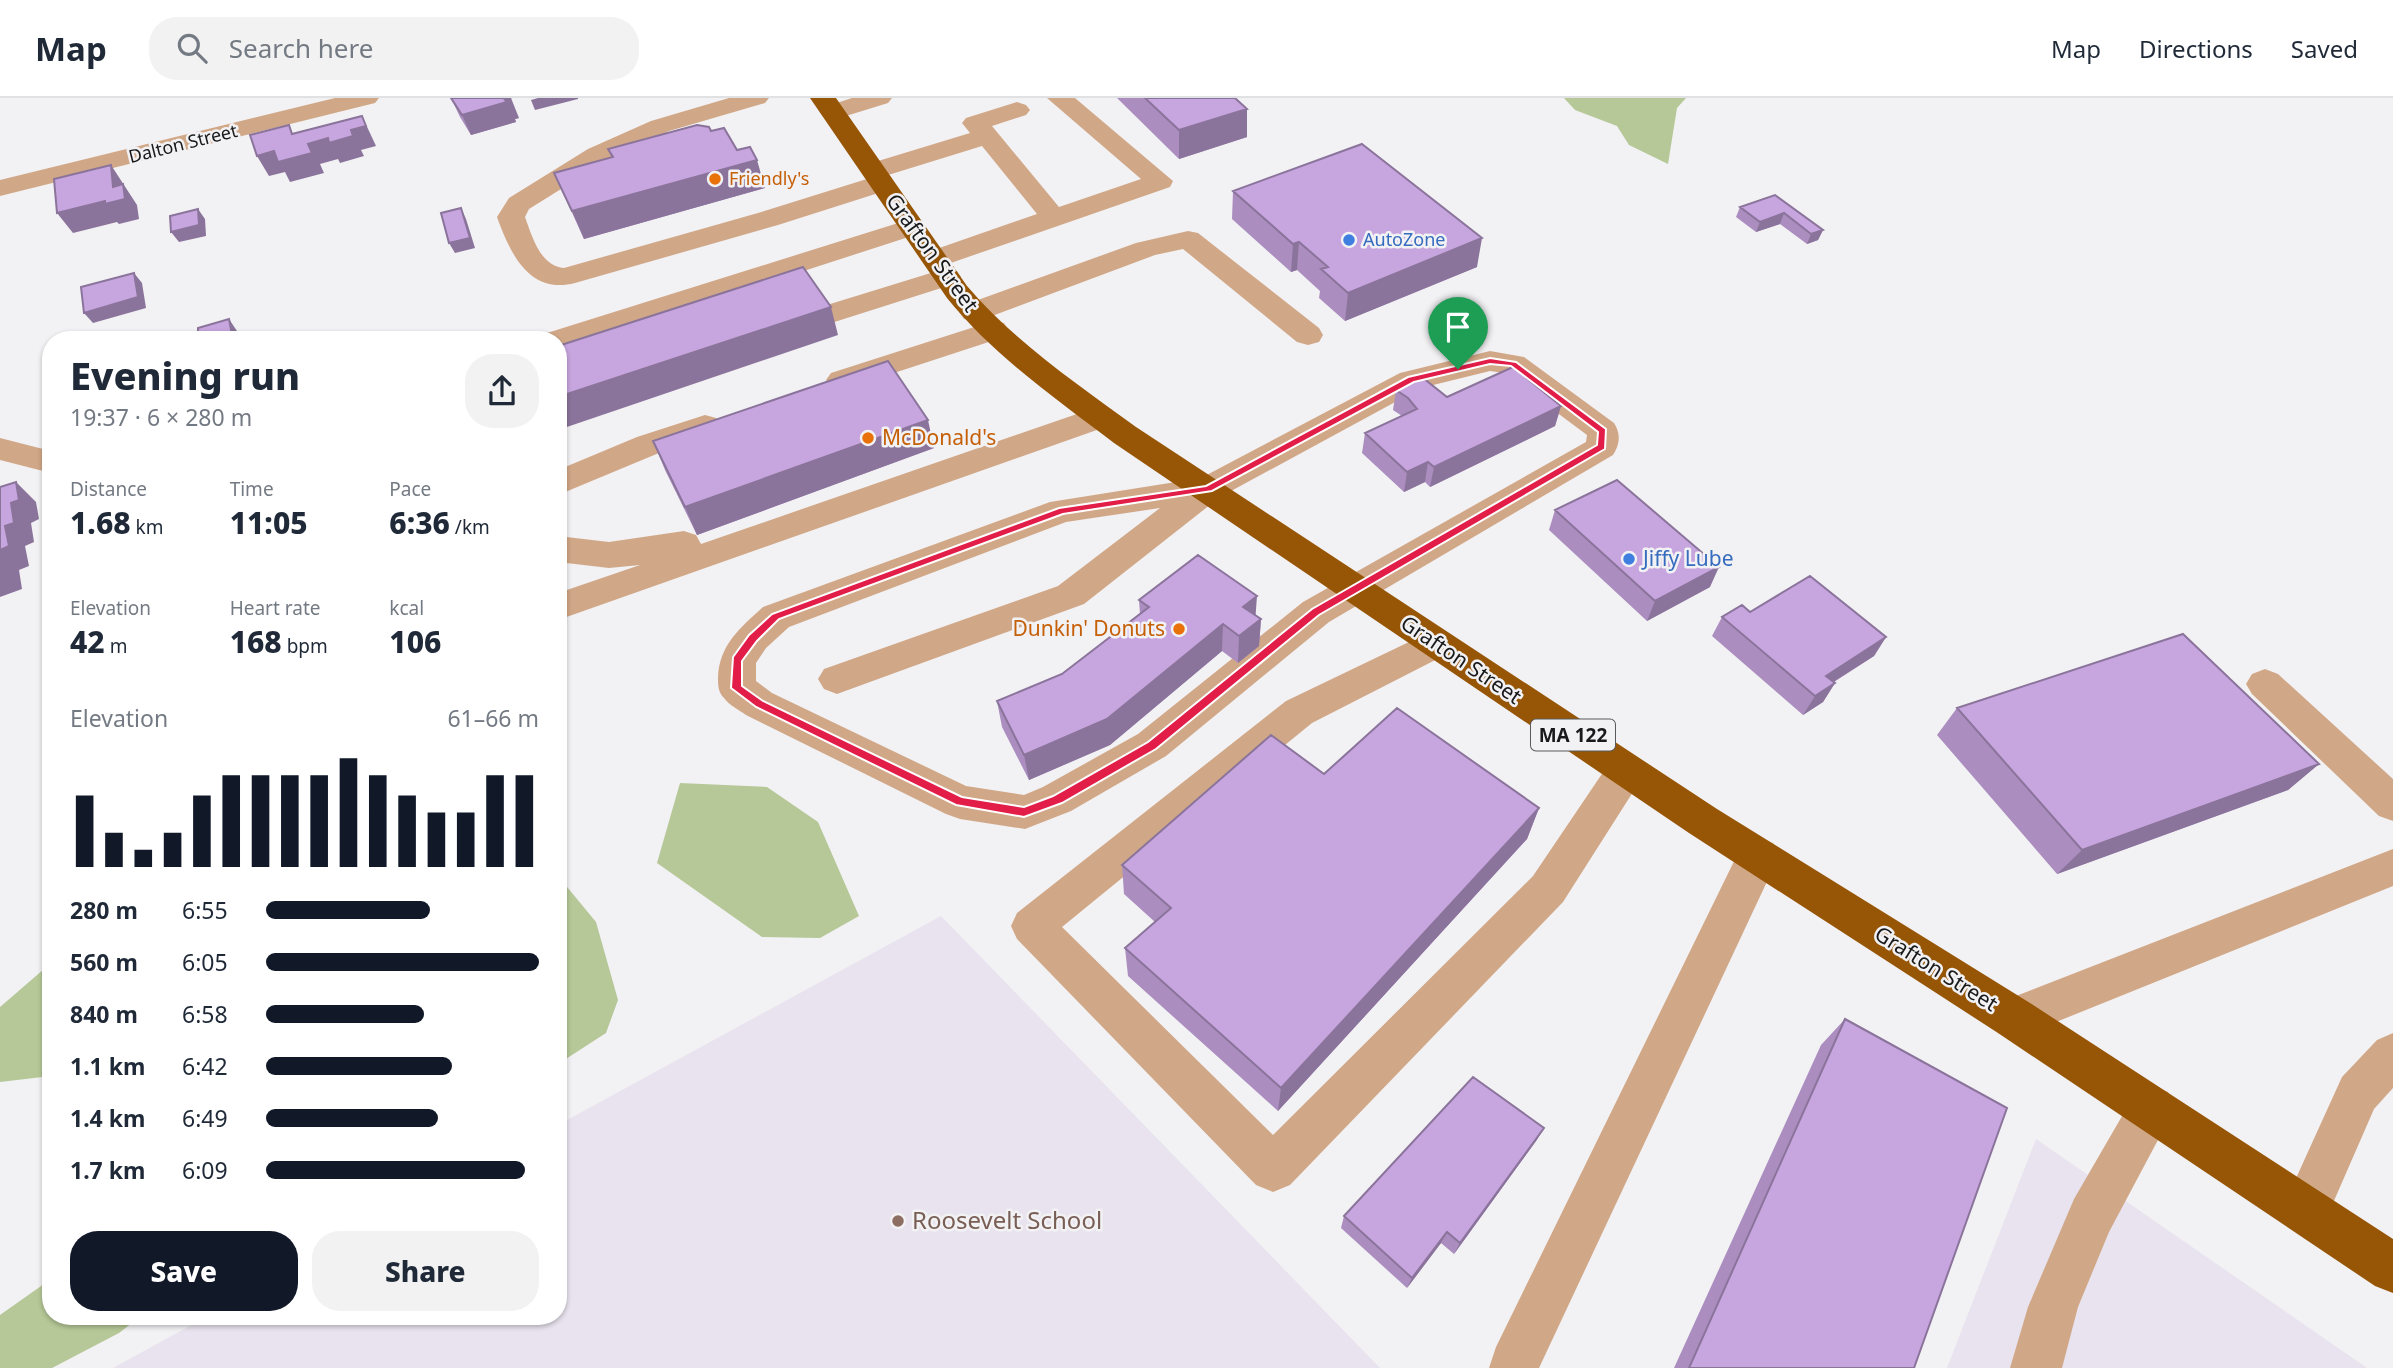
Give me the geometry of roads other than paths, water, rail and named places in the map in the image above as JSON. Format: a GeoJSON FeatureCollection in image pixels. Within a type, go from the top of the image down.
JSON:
{"type":"FeatureCollection","features":[{"type":"Feature","properties":{"kind":"highway","name":"Grafton Street"},"geometry":{"type":"LineString","coordinates":[[828,105],[911,227],[983,321],[1033,366],[1100,417],[1626,770],[2014,1018],[2393,1268]]}},
{"type":"Feature","properties":{"kind":"street","name":"Dalton Street"},"geometry":{"type":"LineString","coordinates":[[0,188],[366,98]]}},
{"type":"Feature","properties":{"kind":"street"},"geometry":{"type":"LineString","coordinates":[[756,98],[660,126],[630,139],[597,155],[519,204],[511,217],[522,245],[540,271],[552,278],[565,277],[768,219],[987,136]]}},
{"type":"Feature","properties":{"kind":"street"},"geometry":{"type":"LineString","coordinates":[[828,105],[879,98]]}},
{"type":"Feature","properties":{"kind":"street"},"geometry":{"type":"LineString","coordinates":[[567,338],[881,267],[941,268],[1054,218],[1160,181],[1059,98],[1012,104],[975,123],[1054,218]]}},
{"type":"Feature","properties":{"kind":"street"},"geometry":{"type":"LineString","coordinates":[[825,316],[881,267],[911,227]]}},
{"type":"Feature","properties":{"kind":"street"},"geometry":{"type":"LineString","coordinates":[[815,389],[983,321],[1146,249],[1188,239],[1308,335]]}},
{"type":"Feature","properties":{"kind":"street"},"geometry":{"type":"LineString","coordinates":[[837,679],[1071,595],[1208,489],[1411,380],[1490,361],[1513,364],[1603,431],[1602,447],[1316,612],[1152,745],[1057,799],[1024,812],[960,802],[760,704],[737,688],[737,660],[753,638],[776,617],[1062,511],[1208,489]]}},
{"type":"Feature","properties":{"kind":"street"},"geometry":{"type":"LineString","coordinates":[[1326,426],[1417,412],[1458,369]]}},
{"type":"Feature","properties":{"kind":"street"},"geometry":{"type":"LineString","coordinates":[[567,479],[648,445],[739,415]]}},
{"type":"Feature","properties":{"kind":"street"},"geometry":{"type":"LineString","coordinates":[[567,604],[1100,417]]}},
{"type":"Feature","properties":{"kind":"street"},"geometry":{"type":"LineString","coordinates":[[0,449],[42,460]]}},
{"type":"Feature","properties":{"kind":"street"},"geometry":{"type":"LineString","coordinates":[[567,550],[609,555],[668,548],[737,528],[918,461],[972,464]]}},
{"type":"Feature","properties":{"kind":"street"},"geometry":{"type":"LineString","coordinates":[[567,573],[625,554]]}},
{"type":"Feature","properties":{"kind":"street"},"geometry":{"type":"LineString","coordinates":[[1436,643],[1299,712],[1032,926],[1273,1168],[1548,889],[1626,770]]}},
{"type":"Feature","properties":{"kind":"street"},"geometry":{"type":"LineString","coordinates":[[2265,684],[2393,804]]}},
{"type":"Feature","properties":{"kind":"street"},"geometry":{"type":"LineString","coordinates":[[1514,1364],[1758,856]]}},
{"type":"Feature","properties":{"kind":"street"},"geometry":{"type":"LineString","coordinates":[[2014,1018],[2393,867]]}},
{"type":"Feature","properties":{"kind":"street"},"geometry":{"type":"LineString","coordinates":[[2306,1209],[2358,1093],[2393,1055]]}},
{"type":"Feature","properties":{"kind":"street"},"geometry":{"type":"LineString","coordinates":[[2036,1368],[2053,1307],[2091,1216],[2152,1108]]}},
{"type":"Feature","properties":{"kind":"place","name":"Friendly's"},"geometry":{"type":"Point","coordinates":[715,179]}},
{"type":"Feature","properties":{"kind":"place","name":"AutoZone"},"geometry":{"type":"Point","coordinates":[1349,240]}},
{"type":"Feature","properties":{"kind":"place","name":"McDonald's"},"geometry":{"type":"Point","coordinates":[868,438]}},
{"type":"Feature","properties":{"kind":"place","name":"Jiffy Lube"},"geometry":{"type":"Point","coordinates":[1629,559]}},
{"type":"Feature","properties":{"kind":"place","name":"Dunkin' Donuts"},"geometry":{"type":"Point","coordinates":[1179,629]}},
{"type":"Feature","properties":{"kind":"place","name":"Roosevelt School"},"geometry":{"type":"Point","coordinates":[898,1221]}}]}
